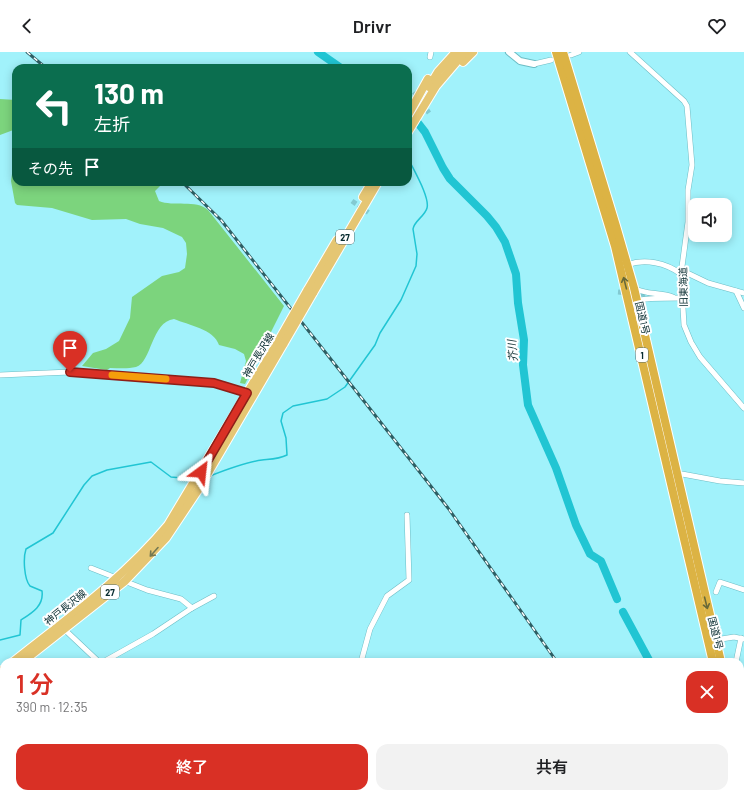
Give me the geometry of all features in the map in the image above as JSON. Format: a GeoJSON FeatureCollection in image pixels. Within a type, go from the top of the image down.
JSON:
{"type":"FeatureCollection","features":[{"type":"Feature","properties":{"kind":"highway","name":"国道1号"},"geometry":{"type":"LineString","coordinates":[[556,52],[615,246],[712,658]]}},
{"type":"Feature","properties":{"kind":"highway","name":"国道1号"},"geometry":{"type":"LineString","coordinates":[[567,53],[634,288],[676,476],[719,658]]}},
{"type":"Feature","properties":{"kind":"main road"},"geometry":{"type":"LineString","coordinates":[[412,115],[456,52]]}},
{"type":"Feature","properties":{"kind":"main road"},"geometry":{"type":"LineString","coordinates":[[450,60],[465,52]]}},
{"type":"Feature","properties":{"kind":"main road"},"geometry":{"type":"LineString","coordinates":[[450,60],[473,52]]}},
{"type":"Feature","properties":{"kind":"main road"},"geometry":{"type":"LineString","coordinates":[[412,111],[418,106]]}},
{"type":"Feature","properties":{"kind":"main road"},"geometry":{"type":"LineString","coordinates":[[412,122],[418,106]]}},
{"type":"Feature","properties":{"kind":"main road","name":"神戸長沢線"},"geometry":{"type":"LineString","coordinates":[[310,292],[370,186]]}},
{"type":"Feature","properties":{"kind":"main road","name":"神戸長沢線"},"geometry":{"type":"LineString","coordinates":[[27,658],[125,581],[157,549],[182,510],[310,292],[376,186]]}},
{"type":"Feature","properties":{"kind":"main road","name":"神戸長沢線"},"geometry":{"type":"LineString","coordinates":[[18,658],[116,578],[146,551],[182,510]]}},
{"type":"Feature","properties":{"kind":"street"},"geometry":{"type":"LineString","coordinates":[[509,52],[520,61],[534,64],[551,60]]}},
{"type":"Feature","properties":{"kind":"street"},"geometry":{"type":"LineString","coordinates":[[567,53],[579,52]]}},
{"type":"Feature","properties":{"kind":"street","name":"旧東海道"},"geometry":{"type":"LineString","coordinates":[[630,52],[684,101],[687,106],[692,165],[688,190],[688,222],[681,272],[684,325],[691,342],[700,357],[744,408]]}},
{"type":"Feature","properties":{"kind":"street"},"geometry":{"type":"LineString","coordinates":[[627,264],[640,262],[661,264],[708,283],[744,293]]}},
{"type":"Feature","properties":{"kind":"street"},"geometry":{"type":"LineString","coordinates":[[634,288],[641,291],[665,294],[674,298]]}},
{"type":"Feature","properties":{"kind":"street"},"geometry":{"type":"LineString","coordinates":[[736,291],[744,308]]}},
{"type":"Feature","properties":{"kind":"street"},"geometry":{"type":"LineString","coordinates":[[650,295],[682,298]]}},
{"type":"Feature","properties":{"kind":"street"},"geometry":{"type":"LineString","coordinates":[[637,301],[644,298],[658,300],[674,298]]}},
{"type":"Feature","properties":{"kind":"street"},"geometry":{"type":"LineString","coordinates":[[0,375],[70,372],[214,383],[250,394]]}},
{"type":"Feature","properties":{"kind":"street"},"geometry":{"type":"LineString","coordinates":[[676,476],[682,474],[720,481],[744,483]]}},
{"type":"Feature","properties":{"kind":"street"},"geometry":{"type":"LineString","coordinates":[[362,658],[370,629],[387,596],[409,580],[407,515]]}},
{"type":"Feature","properties":{"kind":"street"},"geometry":{"type":"LineString","coordinates":[[91,568],[146,590],[181,599],[192,608]]}},
{"type":"Feature","properties":{"kind":"street"},"geometry":{"type":"LineString","coordinates":[[716,592],[720,582],[744,590]]}},
{"type":"Feature","properties":{"kind":"street"},"geometry":{"type":"LineString","coordinates":[[110,658],[153,634],[192,608],[214,596]]}},
{"type":"Feature","properties":{"kind":"street"},"geometry":{"type":"LineString","coordinates":[[64,628],[94,658]]}},
{"type":"Feature","properties":{"kind":"street"},"geometry":{"type":"LineString","coordinates":[[715,640],[725,637],[742,639],[737,658]]}},
{"type":"Feature","properties":{"kind":"green space"},"geometry":{"type":"Polygon","coordinates":[[[0,99],[12,100],[12,130],[0,135],[0,99]]]}},
{"type":"Feature","properties":{"kind":"green space"},"geometry":{"type":"Polygon","coordinates":[[[12,174],[12,186],[160,186],[155,191],[159,201],[165,203],[197,205],[208,210],[284,306],[245,384],[240,383],[246,361],[244,354],[235,349],[219,345],[212,335],[206,331],[174,319],[166,322],[161,327],[156,334],[145,358],[141,364],[136,367],[110,368],[107,370],[82,366],[93,353],[106,349],[119,341],[130,318],[132,297],[162,276],[179,272],[185,268],[187,254],[186,243],[182,237],[163,228],[140,224],[126,219],[92,220],[52,208],[17,205],[15,203],[11,181],[12,174]]]}},
{"type":"Feature","properties":{"kind":"waterway","name":"芥川"},"geometry":{"type":"LineString","coordinates":[[318,52],[335,64]]}},
{"type":"Feature","properties":{"kind":"waterway","name":"芥川"},"geometry":{"type":"LineString","coordinates":[[412,118],[425,132],[450,179],[487,216],[505,242],[516,274],[518,303],[524,340],[523,365],[528,405],[556,468],[576,525],[590,554],[601,561],[617,599]]}},
{"type":"Feature","properties":{"kind":"waterway"},"geometry":{"type":"LineString","coordinates":[[210,476],[249,462],[278,458],[287,455],[286,438],[281,421],[283,413],[293,406],[327,399],[345,387],[375,345],[380,333],[401,300],[416,266],[417,254],[413,229],[415,223],[426,211],[427,203],[424,190],[412,166]]}},
{"type":"Feature","properties":{"kind":"waterway"},"geometry":{"type":"LineString","coordinates":[[0,640],[20,635],[21,620],[29,615],[41,601],[42,591],[30,586],[26,579],[24,563],[26,549],[53,533],[84,485],[92,476],[107,470],[151,462],[171,477],[193,479]]}},
{"type":"Feature","properties":{"kind":"waterway","name":"芥川"},"geometry":{"type":"LineString","coordinates":[[623,612],[648,658]]}},
{"type":"Feature","properties":{"kind":"tunnel"},"geometry":{"type":"LineString","coordinates":[[414,92],[429,113]]}},
{"type":"Feature","properties":{"kind":"tunnel"},"geometry":{"type":"LineString","coordinates":[[352,201],[369,213]]}},
{"type":"Feature","properties":{"kind":"tunnel"},"geometry":{"type":"LineString","coordinates":[[618,292],[650,295]]}},
{"type":"Feature","properties":{"kind":"railway"},"geometry":{"type":"LineString","coordinates":[[27,52],[41,64]]}},
{"type":"Feature","properties":{"kind":"railway"},"geometry":{"type":"LineString","coordinates":[[186,186],[221,220],[448,508],[554,658]]}},
{"type":"Feature","properties":{"kind":"slow traffic"},"geometry":{"type":"LineString","coordinates":[[112,375],[166,379]]}},
{"type":"Feature","properties":{"kind":"route"},"geometry":{"type":"LineString","coordinates":[[70,372],[214,383],[226,385],[247,393],[201,472]]}}]}
